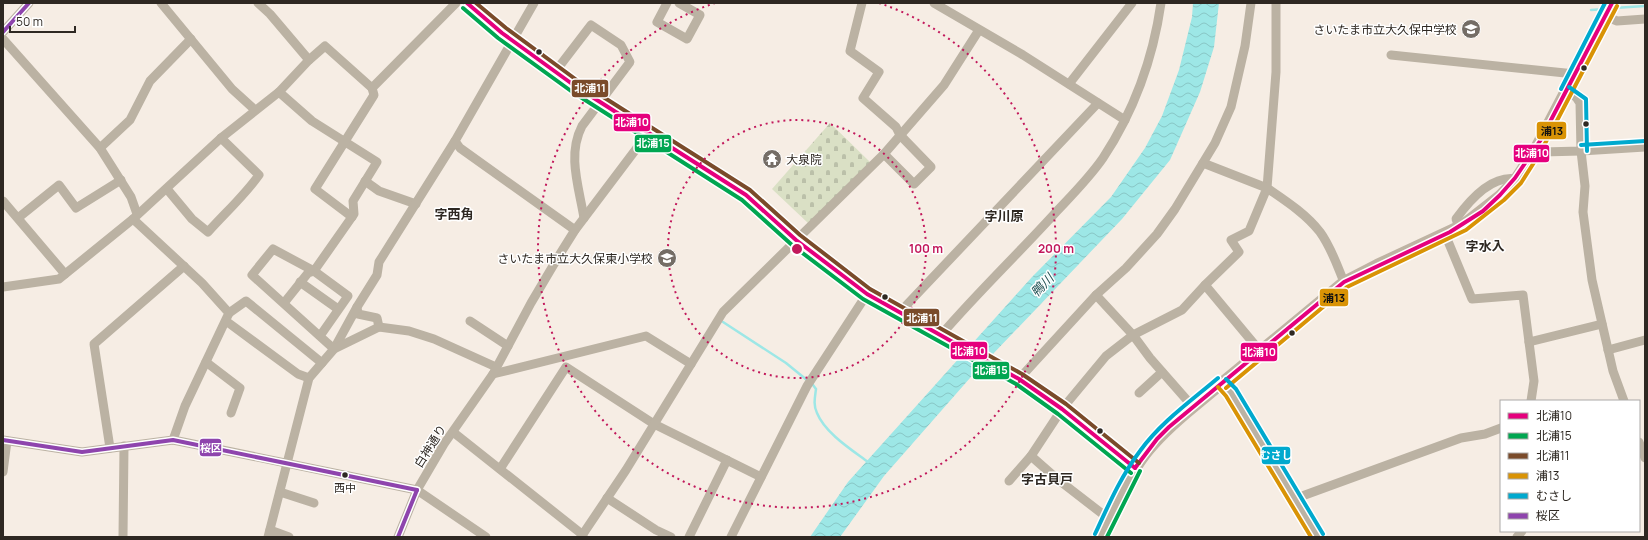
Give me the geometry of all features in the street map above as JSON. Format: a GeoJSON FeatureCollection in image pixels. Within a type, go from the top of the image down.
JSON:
{"type":"FeatureCollection","features":[{"type":"Feature","properties":{"kind":"main road"},"geometry":{"type":"LineString","coordinates":[[1100,537],[1135,468],[1157,440],[1193,407],[1344,282],[1459,227],[1491,204],[1516,179],[1536,150],[1609,9]]}},
{"type":"Feature","properties":{"kind":"street"},"geometry":{"type":"LineString","coordinates":[[3,32],[29,3]]}},
{"type":"Feature","properties":{"kind":"street"},"geometry":{"type":"LineString","coordinates":[[161,3],[232,88],[255,110]]}},
{"type":"Feature","properties":{"kind":"street"},"geometry":{"type":"LineString","coordinates":[[258,3],[270,14],[309,60]]}},
{"type":"Feature","properties":{"kind":"street"},"geometry":{"type":"LineString","coordinates":[[372,88],[456,3]]}},
{"type":"Feature","properties":{"kind":"street"},"geometry":{"type":"LineString","coordinates":[[466,3],[511,40],[556,72],[600,102],[746,195],[796,240],[867,294],[1019,379],[1062,409],[1135,468]]}},
{"type":"Feature","properties":{"kind":"street"},"geometry":{"type":"LineString","coordinates":[[289,537],[269,534],[309,378],[334,349],[357,307],[377,275],[379,262],[455,141],[511,40],[534,3]]}},
{"type":"Feature","properties":{"kind":"street"},"geometry":{"type":"LineString","coordinates":[[667,3],[657,22],[687,39],[700,15],[679,3]]}},
{"type":"Feature","properties":{"kind":"street"},"geometry":{"type":"LineString","coordinates":[[862,3],[850,51],[879,72],[863,98],[896,127],[900,135],[931,167],[914,184],[884,154]]}},
{"type":"Feature","properties":{"kind":"street"},"geometry":{"type":"LineString","coordinates":[[934,3],[1023,55],[1125,120]]}},
{"type":"Feature","properties":{"kind":"street"},"geometry":{"type":"LineString","coordinates":[[1069,84],[1132,3]]}},
{"type":"Feature","properties":{"kind":"street"},"geometry":{"type":"LineString","coordinates":[[941,335],[1082,184],[1102,159],[1125,120],[1149,61],[1157,31],[1161,3]]}},
{"type":"Feature","properties":{"kind":"street"},"geometry":{"type":"LineString","coordinates":[[1019,379],[1096,295],[1126,268],[1157,234],[1175,210],[1215,142],[1231,107],[1245,46],[1251,3]]}},
{"type":"Feature","properties":{"kind":"street"},"geometry":{"type":"LineString","coordinates":[[1009,481],[1031,456],[1062,409],[1106,356],[1133,334],[1182,310],[1205,284],[1238,252],[1231,240],[1249,230],[1267,188],[1276,72],[1276,3]]}},
{"type":"Feature","properties":{"kind":"street"},"geometry":{"type":"LineString","coordinates":[[1609,9],[1617,21],[1645,19]]}},
{"type":"Feature","properties":{"kind":"street"},"geometry":{"type":"LineString","coordinates":[[556,72],[591,25],[621,45],[630,62],[582,126],[574,143],[575,166],[584,218]]}},
{"type":"Feature","properties":{"kind":"street"},"geometry":{"type":"LineString","coordinates":[[453,432],[582,536],[654,424],[723,312],[884,154],[944,85],[979,30]]}},
{"type":"Feature","properties":{"kind":"street"},"geometry":{"type":"LineString","coordinates":[[3,39],[100,148],[131,197],[135,216],[202,283],[227,317],[298,374],[309,378]]}},
{"type":"Feature","properties":{"kind":"street"},"geometry":{"type":"LineString","coordinates":[[100,148],[130,120],[150,81],[191,40]]}},
{"type":"Feature","properties":{"kind":"street"},"geometry":{"type":"LineString","coordinates":[[3,287],[59,279],[167,189],[221,138],[279,92],[309,60],[325,46],[372,88],[374,95],[343,142],[315,189],[352,217]]}},
{"type":"Feature","properties":{"kind":"street"},"geometry":{"type":"LineString","coordinates":[[1391,55],[1575,74]]}},
{"type":"Feature","properties":{"kind":"street"},"geometry":{"type":"LineString","coordinates":[[279,92],[312,121],[343,142],[377,162],[353,201],[354,214],[314,271],[308,273],[284,303]]}},
{"type":"Feature","properties":{"kind":"street"},"geometry":{"type":"LineString","coordinates":[[1566,92],[1580,101],[1581,152],[1585,186],[1582,212],[1592,280],[1613,371],[1624,400]]}},
{"type":"Feature","properties":{"kind":"street"},"geometry":{"type":"LineString","coordinates":[[899,313],[1098,103]]}},
{"type":"Feature","properties":{"kind":"street","name":"白神通り"},"geometry":{"type":"LineString","coordinates":[[398,537],[417,490],[494,370],[531,303],[575,230],[649,132]]}},
{"type":"Feature","properties":{"kind":"street"},"geometry":{"type":"LineString","coordinates":[[167,189],[192,219],[208,232],[236,201],[245,195],[259,176],[221,138]]}},
{"type":"Feature","properties":{"kind":"street"},"geometry":{"type":"LineString","coordinates":[[455,141],[460,148],[575,230]]}},
{"type":"Feature","properties":{"kind":"street"},"geometry":{"type":"LineString","coordinates":[[1536,150],[1542,152],[1581,152],[1645,147]]}},
{"type":"Feature","properties":{"kind":"street"},"geometry":{"type":"LineString","coordinates":[[1203,163],[1267,188],[1297,209],[1320,232],[1332,252],[1344,282]]}},
{"type":"Feature","properties":{"kind":"street"},"geometry":{"type":"LineString","coordinates":[[18,218],[59,185],[76,208],[121,180]]}},
{"type":"Feature","properties":{"kind":"street"},"geometry":{"type":"LineString","coordinates":[[365,181],[379,191],[416,204]]}},
{"type":"Feature","properties":{"kind":"street"},"geometry":{"type":"LineString","coordinates":[[3,201],[65,274]]}},
{"type":"Feature","properties":{"kind":"street"},"geometry":{"type":"LineString","coordinates":[[1445,234],[1472,299],[1522,295],[1534,381],[1531,400]]}},
{"type":"Feature","properties":{"kind":"street"},"geometry":{"type":"LineString","coordinates":[[320,336],[348,296],[314,271],[273,249],[252,275],[334,349]]}},
{"type":"Feature","properties":{"kind":"street"},"geometry":{"type":"LineString","coordinates":[[110,448],[94,344],[184,266]]}},
{"type":"Feature","properties":{"kind":"street"},"geometry":{"type":"LineString","coordinates":[[300,282],[338,309]]}},
{"type":"Feature","properties":{"kind":"street"},"geometry":{"type":"LineString","coordinates":[[1205,284],[1260,351]]}},
{"type":"Feature","properties":{"kind":"street"},"geometry":{"type":"LineString","coordinates":[[730,537],[807,386],[867,294]]}},
{"type":"Feature","properties":{"kind":"street"},"geometry":{"type":"LineString","coordinates":[[1096,295],[1133,334],[1150,358],[1193,407]]}},
{"type":"Feature","properties":{"kind":"street"},"geometry":{"type":"LineString","coordinates":[[173,440],[186,406],[227,317],[246,301],[322,363]]}},
{"type":"Feature","properties":{"kind":"street"},"geometry":{"type":"LineString","coordinates":[[357,307],[358,314],[377,318],[379,327]]}},
{"type":"Feature","properties":{"kind":"street"},"geometry":{"type":"LineString","coordinates":[[470,321],[508,346]]}},
{"type":"Feature","properties":{"kind":"street"},"geometry":{"type":"LineString","coordinates":[[1529,342],[1602,324]]}},
{"type":"Feature","properties":{"kind":"street"},"geometry":{"type":"LineString","coordinates":[[334,349],[379,327],[409,331],[434,339],[494,370],[646,336],[691,364]]}},
{"type":"Feature","properties":{"kind":"street"},"geometry":{"type":"LineString","coordinates":[[1608,350],[1645,340]]}},
{"type":"Feature","properties":{"kind":"street"},"geometry":{"type":"LineString","coordinates":[[206,362],[240,388],[231,413]]}},
{"type":"Feature","properties":{"kind":"street"},"geometry":{"type":"LineString","coordinates":[[500,469],[566,366],[654,424],[761,477]]}},
{"type":"Feature","properties":{"kind":"street"},"geometry":{"type":"LineString","coordinates":[[1139,393],[1162,372]]}},
{"type":"Feature","properties":{"kind":"street"},"geometry":{"type":"LineString","coordinates":[[1222,383],[1231,392],[1318,537]]}},
{"type":"Feature","properties":{"kind":"street"},"geometry":{"type":"LineString","coordinates":[[1294,499],[1461,438],[1485,434],[1500,428]]}},
{"type":"Feature","properties":{"kind":"street"},"geometry":{"type":"LineString","coordinates":[[3,472],[5,440],[82,452],[173,440],[417,490],[486,537]]}},
{"type":"Feature","properties":{"kind":"street"},"geometry":{"type":"LineString","coordinates":[[1640,445],[1645,459]]}},
{"type":"Feature","properties":{"kind":"street"},"geometry":{"type":"LineString","coordinates":[[123,537],[124,446]]}},
{"type":"Feature","properties":{"kind":"street"},"geometry":{"type":"LineString","coordinates":[[1031,456],[1056,478],[1109,519]]}},
{"type":"Feature","properties":{"kind":"street"},"geometry":{"type":"LineString","coordinates":[[689,537],[727,460]]}},
{"type":"Feature","properties":{"kind":"street"},"geometry":{"type":"LineString","coordinates":[[280,492],[314,503]]}},
{"type":"Feature","properties":{"kind":"street"},"geometry":{"type":"LineString","coordinates":[[607,498],[656,530],[671,537]]}},
{"type":"Feature","properties":{"kind":"green space"},"geometry":{"type":"Polygon","coordinates":[[[830,123],[870,162],[809,224],[772,189],[830,123]]]}},
{"type":"Feature","properties":{"kind":"water","name":"鴨川"},"geometry":{"type":"Polygon","coordinates":[[[1193,3],[1219,3],[1214,47],[1200,92],[1170,160],[1122,219],[970,378],[884,476],[840,537],[810,537],[848,482],[1032,277],[1111,197],[1145,148],[1162,116],[1179,70],[1192,17],[1193,3]]]}},
{"type":"Feature","properties":{"kind":"pier"},"geometry":{"type":"Polygon","coordinates":[[[971,342],[994,355],[982,368],[959,355],[971,342]]]}},
{"type":"Feature","properties":{"kind":"waterway"},"geometry":{"type":"LineString","coordinates":[[1614,8],[1645,6]]}},
{"type":"Feature","properties":{"kind":"waterway"},"geometry":{"type":"LineString","coordinates":[[1591,10],[1605,9]]}},
{"type":"Feature","properties":{"kind":"waterway"},"geometry":{"type":"LineString","coordinates":[[723,322],[786,363],[813,385],[816,389],[815,407],[821,420],[832,434],[868,462]]}},
{"type":"Feature","properties":{"kind":"transit line","name":"桜区"},"geometry":{"type":"LineString","coordinates":[[3,32],[29,3]]}},
{"type":"Feature","properties":{"kind":"transit line","name":"北浦10"},"geometry":{"type":"LineString","coordinates":[[467,3],[502,33],[575,86],[746,195],[796,240],[867,294],[1019,379],[1062,409],[1135,468]]}},
{"type":"Feature","properties":{"kind":"transit line","name":"北浦11"},"geometry":{"type":"LineString","coordinates":[[476,3],[506,28],[578,81],[750,190],[800,235],[870,289],[1022,374],[1066,404],[1139,463]]}},
{"type":"Feature","properties":{"kind":"transit line","name":"むさし"},"geometry":{"type":"LineString","coordinates":[[1561,89],[1605,3]]}},
{"type":"Feature","properties":{"kind":"transit line","name":"北浦10"},"geometry":{"type":"LineString","coordinates":[[1135,468],[1157,439],[1169,427],[1344,282],[1450,232],[1483,211],[1500,195],[1515,178],[1540,141],[1612,3]]}},
{"type":"Feature","properties":{"kind":"transit line","name":"浦13"},"geometry":{"type":"LineString","coordinates":[[1226,388],[1347,287],[1466,230],[1504,200],[1521,183],[1540,153],[1617,6]]}},
{"type":"Feature","properties":{"kind":"transit line","name":"北浦15"},"geometry":{"type":"LineString","coordinates":[[463,8],[498,38],[571,91],[742,200],[792,245],[863,299],[1016,384],[1058,414],[1131,473]]}},
{"type":"Feature","properties":{"kind":"transit line","name":"むさし"},"geometry":{"type":"LineString","coordinates":[[1569,87],[1586,99],[1587,151]]}},
{"type":"Feature","properties":{"kind":"transit line","name":"むさし"},"geometry":{"type":"LineString","coordinates":[[1581,145],[1645,141]]}},
{"type":"Feature","properties":{"kind":"transit line","name":"むさし"},"geometry":{"type":"LineString","coordinates":[[1095,534],[1121,481],[1148,440],[1177,412],[1218,378]]}},
{"type":"Feature","properties":{"kind":"transit line","name":"むさし"},"geometry":{"type":"LineString","coordinates":[[1226,379],[1236,389],[1323,534]]}},
{"type":"Feature","properties":{"kind":"transit line","name":"浦13"},"geometry":{"type":"LineString","coordinates":[[1218,387],[1226,396],[1311,537]]}},
{"type":"Feature","properties":{"kind":"transit line","name":"桜区"},"geometry":{"type":"LineString","coordinates":[[3,440],[82,452],[173,440],[417,490]]}},
{"type":"Feature","properties":{"kind":"transit line","name":"北浦15"},"geometry":{"type":"LineString","coordinates":[[1107,537],[1140,471]]}},
{"type":"Feature","properties":{"kind":"transit line","name":"桜区"},"geometry":{"type":"LineString","coordinates":[[398,537],[417,490]]}},
{"type":"Feature","properties":{"kind":"place","name":"さいたま市立大久保中学校"},"geometry":{"type":"Point","coordinates":[1471,29]}},
{"type":"Feature","properties":{"kind":"place","name":"大泉院"},"geometry":{"type":"Point","coordinates":[772,159]}},
{"type":"Feature","properties":{"kind":"place","name":"さいたま市立大久保東小学校"},"geometry":{"type":"Point","coordinates":[667,258]}},
{"type":"Feature","properties":{"kind":"place","name":"西中"},"geometry":{"type":"Point","coordinates":[345,475]}},
{"type":"Feature","properties":{"kind":"district","name":"字西角"},"geometry":{"type":"Point","coordinates":[454,214]}},
{"type":"Feature","properties":{"kind":"district","name":"字川原"},"geometry":{"type":"Point","coordinates":[1004,216]}},
{"type":"Feature","properties":{"kind":"district","name":"字水入"},"geometry":{"type":"Point","coordinates":[1485,246]}},
{"type":"Feature","properties":{"kind":"district","name":"字古貝戸"},"geometry":{"type":"Point","coordinates":[1047,479]}}]}
